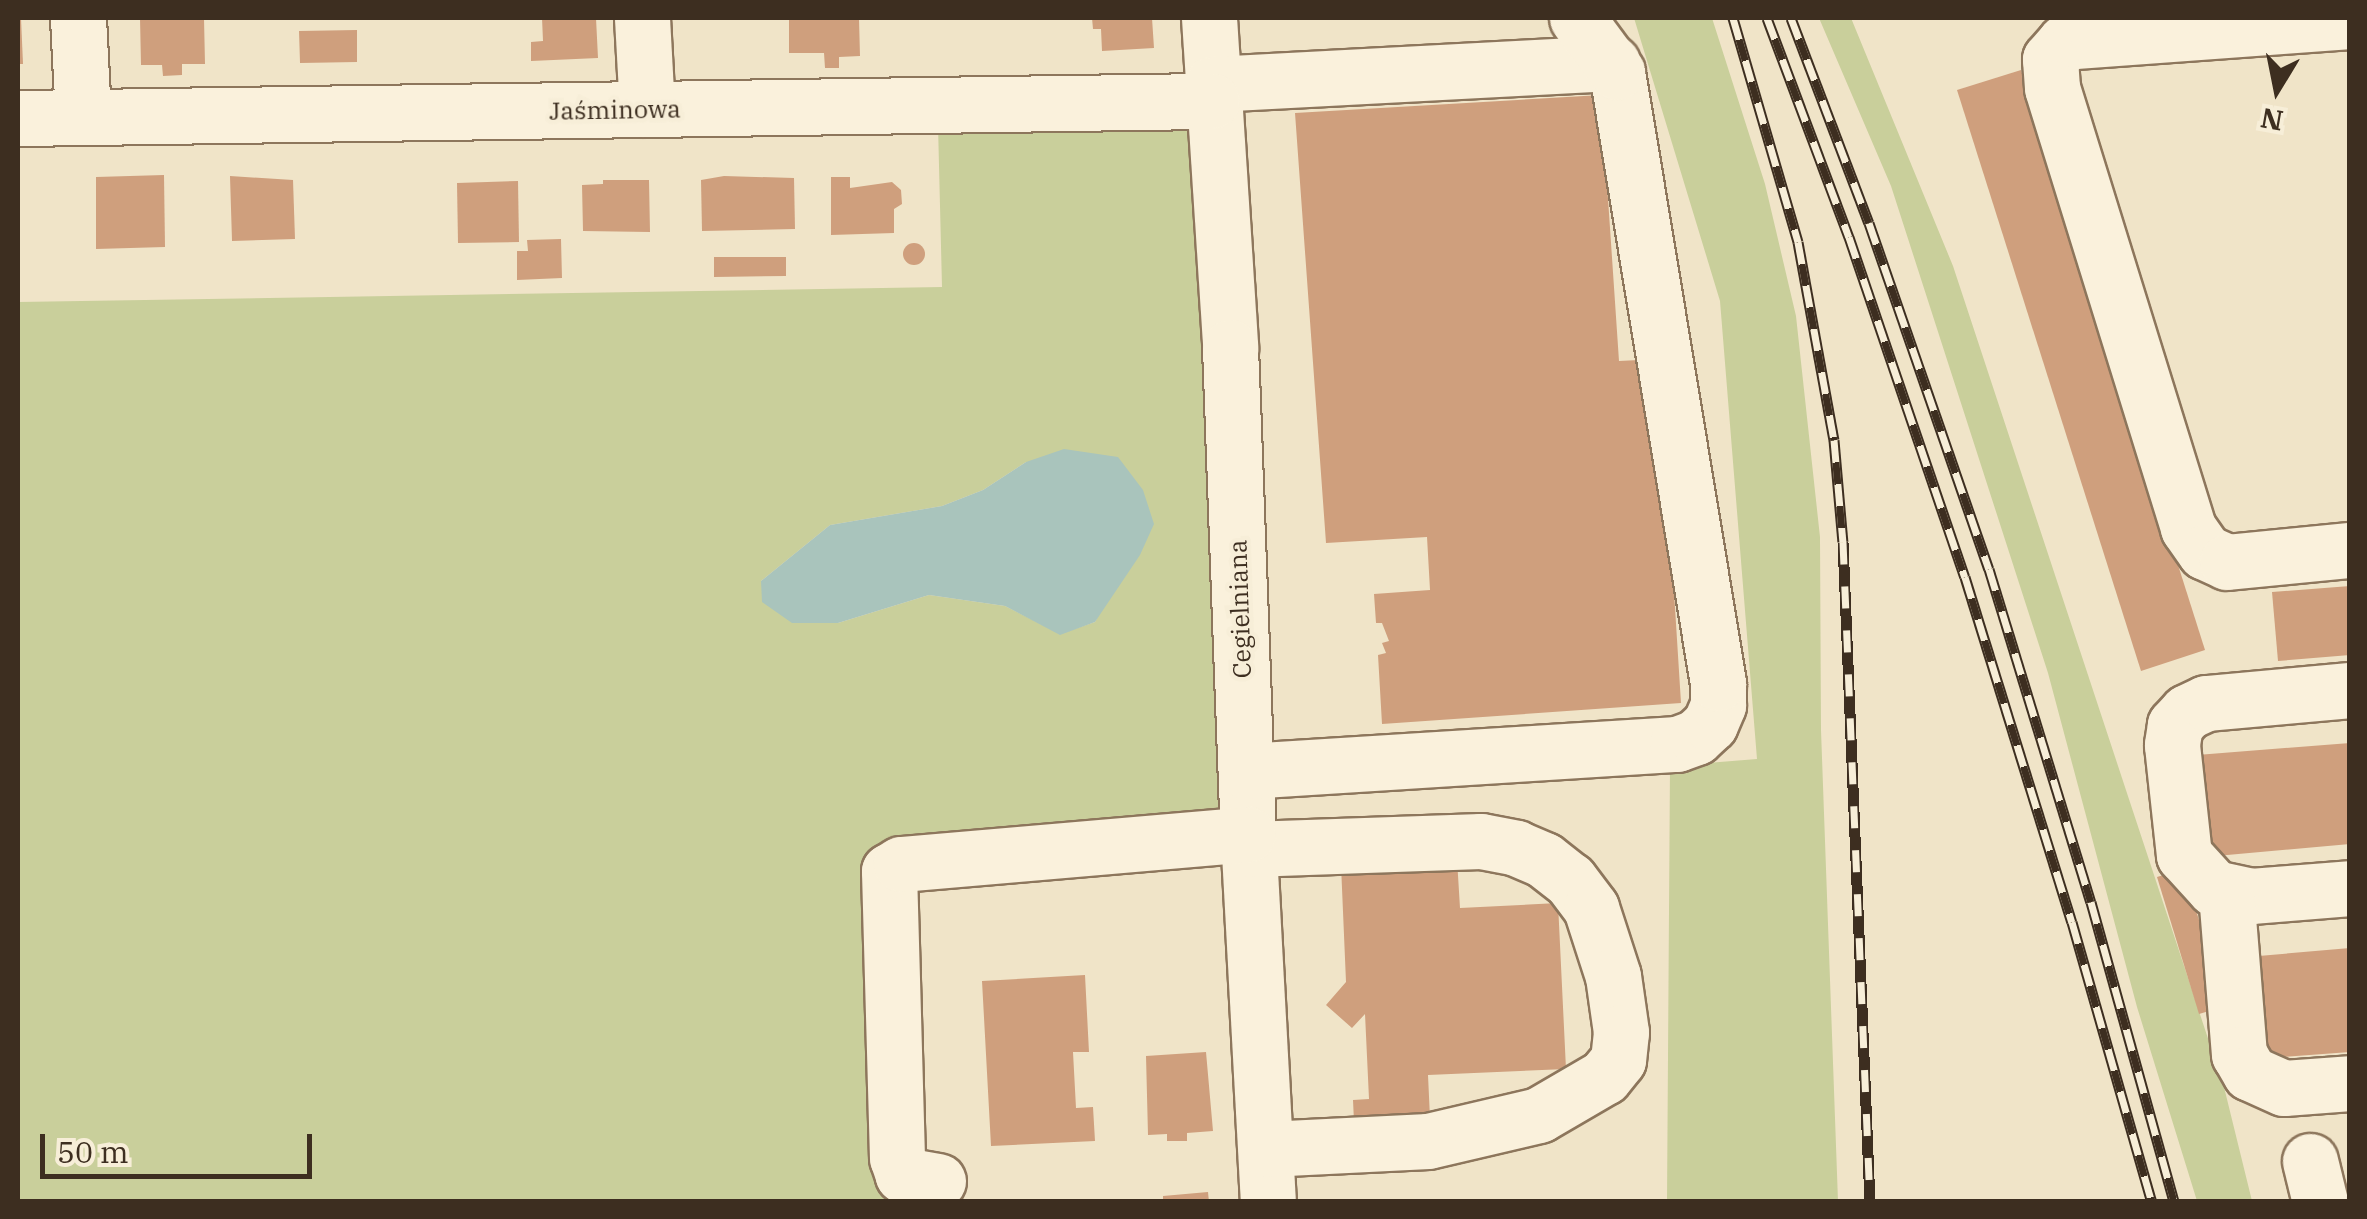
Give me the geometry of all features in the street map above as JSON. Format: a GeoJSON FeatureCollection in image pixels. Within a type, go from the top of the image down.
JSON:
{"type":"FeatureCollection","features":[{"type":"Feature","properties":{"kind":"street"},"geometry":{"type":"LineString","coordinates":[[78,18],[83,117]]}},
{"type":"Feature","properties":{"kind":"street"},"geometry":{"type":"LineString","coordinates":[[642,18],[647,109]]}},
{"type":"Feature","properties":{"kind":"street","name":"Cegielniana"},"geometry":{"type":"LineString","coordinates":[[1209,18],[1230,347],[1248,841],[1267,1175]]}},
{"type":"Feature","properties":{"kind":"street"},"geometry":{"type":"LineString","coordinates":[[1246,771],[1677,744],[1696,737],[1710,724],[1718,705],[1718,683],[1612,63],[1577,18]]}},
{"type":"Feature","properties":{"kind":"street"},"geometry":{"type":"LineString","coordinates":[[2350,21],[2065,42],[2050,59],[2052,88],[2188,528],[2205,552],[2226,562],[2350,550]]}},
{"type":"Feature","properties":{"kind":"street","name":"Jaśminowa"},"geometry":{"type":"LineString","coordinates":[[18,118],[647,109],[1212,92],[1612,63]]}},
{"type":"Feature","properties":{"kind":"street"},"geometry":{"type":"LineString","coordinates":[[2350,690],[2206,704],[2187,712],[2175,725],[2172,745],[2184,856],[2206,881],[2226,893],[2251,896],[2350,888]]}},
{"type":"Feature","properties":{"kind":"street"},"geometry":{"type":"LineString","coordinates":[[938,1181],[903,1175],[896,1158],[889,871],[901,864],[1248,841],[1481,841],[1516,848],[1544,860],[1570,880],[1591,908],[1613,976],[1622,1032],[1618,1060],[1604,1077],[1582,1093],[1523,1120],[1267,1175]]}},
{"type":"Feature","properties":{"kind":"street"},"geometry":{"type":"LineString","coordinates":[[2226,893],[2239,1054],[2250,1072],[2284,1088],[2350,1083]]}},
{"type":"Feature","properties":{"kind":"green space"},"geometry":{"type":"Polygon","coordinates":[[[1634,18],[1712,18],[1765,184],[1796,316],[1820,537],[1821,730],[1838,1201],[1667,1201],[1670,766],[1757,759],[1720,301],[1634,18]]]}},
{"type":"Feature","properties":{"kind":"green space"},"geometry":{"type":"Polygon","coordinates":[[[1819,18],[1851,18],[1953,266],[2224,1087],[2252,1201],[2197,1201],[2137,1007],[2048,673],[1891,186],[1819,18]]]}},
{"type":"Feature","properties":{"kind":"green space"},"geometry":{"type":"Polygon","coordinates":[[[1196,123],[1228,817],[880,855],[898,1201],[18,1201],[18,302],[942,287],[938,125],[1196,123]],[[1026,462],[983,490],[942,506],[830,525],[761,581],[793,623],[838,623],[929,595],[1005,606],[1060,634],[1095,622],[1107,599],[1026,462]]]}},
{"type":"Feature","properties":{"kind":"water"},"geometry":{"type":"Polygon","coordinates":[[[1064,449],[1118,457],[1143,490],[1154,524],[1140,555],[1095,622],[1060,635],[1005,606],[929,595],[838,623],[792,623],[762,602],[761,581],[830,525],[942,506],[983,490],[1026,462],[1064,449]]]}},
{"type":"Feature","properties":{"kind":"building"},"geometry":{"type":"Polygon","coordinates":[[[21,18],[23,64],[18,64],[21,18]]]}},
{"type":"Feature","properties":{"kind":"building"},"geometry":{"type":"Polygon","coordinates":[[[140,18],[204,18],[205,64],[182,64],[182,75],[163,76],[162,65],[141,65],[140,18]]]}},
{"type":"Feature","properties":{"kind":"building"},"geometry":{"type":"Polygon","coordinates":[[[542,18],[596,18],[598,58],[531,61],[531,42],[543,41],[542,18]]]}},
{"type":"Feature","properties":{"kind":"building"},"geometry":{"type":"Polygon","coordinates":[[[789,18],[859,18],[860,56],[839,57],[839,68],[825,68],[824,53],[789,53],[789,18]]]}},
{"type":"Feature","properties":{"kind":"building"},"geometry":{"type":"Polygon","coordinates":[[[1092,18],[1152,18],[1154,48],[1102,51],[1101,29],[1093,29],[1092,18]]]}},
{"type":"Feature","properties":{"kind":"building"},"geometry":{"type":"Polygon","coordinates":[[[357,30],[357,62],[300,63],[299,31],[357,30]]]}},
{"type":"Feature","properties":{"kind":"building"},"geometry":{"type":"Polygon","coordinates":[[[2021,70],[2205,650],[2141,671],[1957,90],[2021,70]]]}},
{"type":"Feature","properties":{"kind":"building"},"geometry":{"type":"Polygon","coordinates":[[[1601,95],[1619,361],[1639,360],[1673,576],[1681,703],[1382,724],[1378,655],[1386,653],[1382,643],[1389,641],[1382,623],[1376,623],[1374,594],[1430,590],[1427,537],[1326,543],[1295,113],[1601,95]]]}},
{"type":"Feature","properties":{"kind":"building"},"geometry":{"type":"Polygon","coordinates":[[[164,175],[165,247],[96,249],[96,177],[164,175]]]}},
{"type":"Feature","properties":{"kind":"building"},"geometry":{"type":"Polygon","coordinates":[[[230,176],[293,180],[295,239],[232,241],[230,176]]]}},
{"type":"Feature","properties":{"kind":"building"},"geometry":{"type":"Polygon","coordinates":[[[724,176],[794,178],[795,229],[702,231],[701,180],[724,176]]]}},
{"type":"Feature","properties":{"kind":"building"},"geometry":{"type":"Polygon","coordinates":[[[831,177],[850,177],[850,188],[892,182],[901,190],[902,204],[894,209],[894,233],[831,235],[831,177]]]}},
{"type":"Feature","properties":{"kind":"building"},"geometry":{"type":"Polygon","coordinates":[[[603,180],[649,180],[650,232],[583,231],[582,185],[603,184],[603,180]]]}},
{"type":"Feature","properties":{"kind":"building"},"geometry":{"type":"Polygon","coordinates":[[[518,181],[519,242],[458,243],[457,183],[518,181]]]}},
{"type":"Feature","properties":{"kind":"building"},"geometry":{"type":"Polygon","coordinates":[[[561,239],[562,278],[517,280],[517,251],[528,251],[527,240],[561,239]]]}},
{"type":"Feature","properties":{"kind":"building"},"geometry":{"type":"Polygon","coordinates":[[[914,243],[925,254],[914,265],[903,254],[914,243]]]}},
{"type":"Feature","properties":{"kind":"building"},"geometry":{"type":"Polygon","coordinates":[[[714,257],[786,257],[786,276],[714,277],[714,257]]]}},
{"type":"Feature","properties":{"kind":"building"},"geometry":{"type":"Polygon","coordinates":[[[2350,586],[2350,655],[2278,661],[2272,592],[2350,586]]]}},
{"type":"Feature","properties":{"kind":"building"},"geometry":{"type":"Polygon","coordinates":[[[2350,743],[2350,844],[2205,857],[2197,755],[2350,743]]]}},
{"type":"Feature","properties":{"kind":"building"},"geometry":{"type":"Polygon","coordinates":[[[1457,859],[1460,908],[1558,903],[1566,1069],[1428,1075],[1430,1118],[1354,1122],[1353,1100],[1369,1099],[1365,1014],[1352,1028],[1326,1005],[1346,982],[1341,865],[1457,859]]]}},
{"type":"Feature","properties":{"kind":"building"},"geometry":{"type":"Polygon","coordinates":[[[2183,869],[2226,1006],[2199,1014],[2157,877],[2183,869]]]}},
{"type":"Feature","properties":{"kind":"building"},"geometry":{"type":"Polygon","coordinates":[[[2350,948],[2350,1052],[2255,1059],[2247,957],[2350,948]]]}},
{"type":"Feature","properties":{"kind":"building"},"geometry":{"type":"Polygon","coordinates":[[[1085,975],[1089,1052],[1073,1052],[1076,1108],[1093,1107],[1095,1141],[991,1146],[982,981],[1085,975]]]}},
{"type":"Feature","properties":{"kind":"building"},"geometry":{"type":"Polygon","coordinates":[[[1206,1052],[1213,1131],[1187,1133],[1187,1141],[1167,1141],[1167,1134],[1148,1135],[1146,1056],[1206,1052]]]}},
{"type":"Feature","properties":{"kind":"building"},"geometry":{"type":"Polygon","coordinates":[[[1208,1192],[1209,1202],[1163,1202],[1163,1196],[1208,1192]]]}},
{"type":"Feature","properties":{"kind":"railway"},"geometry":{"type":"LineString","coordinates":[[1733,18],[1798,242],[1834,440],[1843,542],[1870,1202]]}},
{"type":"Feature","properties":{"kind":"railway"},"geometry":{"type":"LineString","coordinates":[[1767,18],[1849,237],[1965,577],[2072,922],[2152,1202]]}},
{"type":"Feature","properties":{"kind":"railway"},"geometry":{"type":"LineString","coordinates":[[1791,18],[1869,223],[1989,569],[2091,902],[2174,1202]]}}]}
